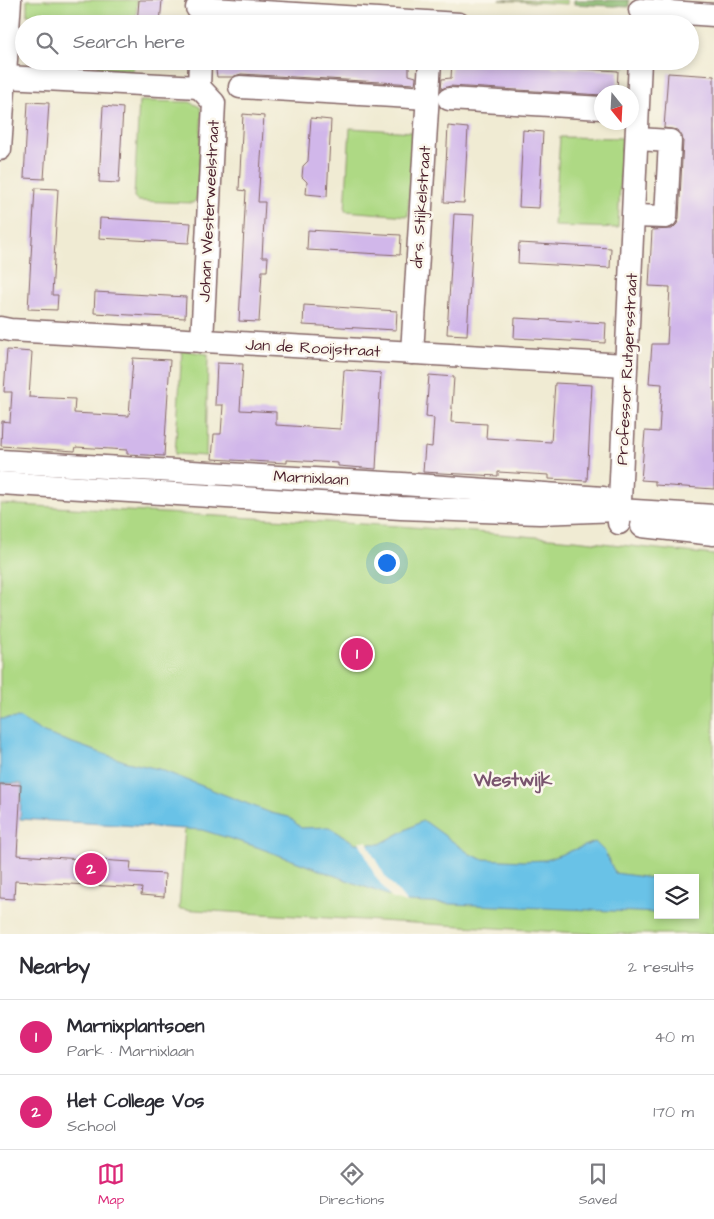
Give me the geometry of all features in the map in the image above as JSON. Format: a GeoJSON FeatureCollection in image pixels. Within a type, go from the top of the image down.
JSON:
{"type":"FeatureCollection","features":[{"type":"Feature","properties":{"kind":"street"},"geometry":{"type":"LineString","coordinates":[[0,139],[6,77],[10,0]]}},
{"type":"Feature","properties":{"kind":"street"},"geometry":{"type":"LineString","coordinates":[[198,11],[276,15]]}},
{"type":"Feature","properties":{"kind":"street"},"geometry":{"type":"LineString","coordinates":[[640,11],[714,15]]}},
{"type":"Feature","properties":{"kind":"street"},"geometry":{"type":"LineString","coordinates":[[6,77],[199,87],[200,70]]}},
{"type":"Feature","properties":{"kind":"street","name":"drs. Stijkelstraat"},"geometry":{"type":"LineString","coordinates":[[412,353],[438,99],[432,70]]}},
{"type":"Feature","properties":{"kind":"street","name":"Professor Rutgersstraat"},"geometry":{"type":"LineString","coordinates":[[638,85],[639,70]]}},
{"type":"Feature","properties":{"kind":"street","name":"Johan Westerweelstraat"},"geometry":{"type":"LineString","coordinates":[[199,87],[214,103],[202,341]]}},
{"type":"Feature","properties":{"kind":"street"},"geometry":{"type":"LineString","coordinates":[[240,87],[594,108]]}},
{"type":"Feature","properties":{"kind":"street","name":"Professor Rutgersstraat"},"geometry":{"type":"LineString","coordinates":[[620,511],[637,130]]}},
{"type":"Feature","properties":{"kind":"street"},"geometry":{"type":"LineString","coordinates":[[634,216],[666,217],[667,198],[670,140],[638,139]]}},
{"type":"Feature","properties":{"kind":"street","name":"Jan de Rooijstraat"},"geometry":{"type":"LineString","coordinates":[[0,328],[626,366]]}},
{"type":"Feature","properties":{"kind":"street","name":"Marnixlaan"},"geometry":{"type":"LineString","coordinates":[[0,461],[402,484],[620,511],[714,516]]}},
{"type":"Feature","properties":{"kind":"street","name":"Marnixlaan"},"geometry":{"type":"LineString","coordinates":[[0,483],[400,508],[540,513],[620,511],[714,534]]}},
{"type":"Feature","properties":{"kind":"green space"},"geometry":{"type":"Polygon","coordinates":[[[27,0],[137,0],[136,15],[27,15],[27,0]]]}},
{"type":"Feature","properties":{"kind":"green space"},"geometry":{"type":"Polygon","coordinates":[[[499,0],[567,0],[567,4],[499,0]]]}},
{"type":"Feature","properties":{"kind":"green space"},"geometry":{"type":"Polygon","coordinates":[[[574,0],[629,0],[629,7],[574,4],[574,0]]]}},
{"type":"Feature","properties":{"kind":"green space"},"geometry":{"type":"Polygon","coordinates":[[[139,101],[190,102],[200,107],[202,112],[197,198],[193,203],[138,201],[134,197],[139,101]]]}},
{"type":"Feature","properties":{"kind":"green space"},"geometry":{"type":"Polygon","coordinates":[[[350,128],[413,132],[408,216],[345,211],[350,128]]]}},
{"type":"Feature","properties":{"kind":"green space"},"geometry":{"type":"Polygon","coordinates":[[[560,137],[622,138],[618,228],[554,226],[560,137]]]}},
{"type":"Feature","properties":{"kind":"green space"},"geometry":{"type":"Polygon","coordinates":[[[182,350],[208,354],[206,456],[175,454],[182,350]]]}},
{"type":"Feature","properties":{"kind":"green space"},"geometry":{"type":"Polygon","coordinates":[[[0,504],[399,526],[574,540],[714,555],[714,934],[596,934],[179,909],[185,828],[159,769],[0,753],[0,504]]]}},
{"type":"Feature","properties":{"kind":"water"},"geometry":{"type":"Polygon","coordinates":[[[20,718],[44,733],[127,762],[159,769],[271,813],[289,817],[301,828],[329,827],[355,843],[380,844],[422,821],[470,854],[482,859],[546,860],[595,842],[605,852],[615,873],[654,878],[654,913],[406,902],[254,846],[202,830],[20,819],[22,784],[0,783],[0,719],[20,718]]]}},
{"type":"Feature","properties":{"kind":"pier"},"geometry":{"type":"Polygon","coordinates":[[[359,841],[367,841],[385,876],[408,904],[391,898],[375,876],[359,841]]]}},
{"type":"Feature","properties":{"kind":"building"},"geometry":{"type":"Polygon","coordinates":[[[139,0],[162,0],[161,15],[138,15],[139,0]]]}},
{"type":"Feature","properties":{"kind":"building"},"geometry":{"type":"Polygon","coordinates":[[[216,70],[409,70],[409,75],[416,77],[415,84],[241,74],[232,77],[217,77],[216,70]]]}},
{"type":"Feature","properties":{"kind":"building"},"geometry":{"type":"Polygon","coordinates":[[[451,70],[618,71],[617,85],[594,85],[594,95],[450,86],[441,89],[442,79],[451,78],[451,70]]]}},
{"type":"Feature","properties":{"kind":"building"},"geometry":{"type":"Polygon","coordinates":[[[668,73],[714,76],[714,489],[655,485],[655,481],[641,480],[645,431],[659,432],[662,384],[649,383],[652,344],[667,344],[670,287],[649,286],[652,230],[672,229],[677,224],[679,218],[683,141],[678,130],[664,128],[668,73]]]}},
{"type":"Feature","properties":{"kind":"building"},"geometry":{"type":"Polygon","coordinates":[[[28,102],[49,103],[44,179],[24,178],[28,102]]]}},
{"type":"Feature","properties":{"kind":"building"},"geometry":{"type":"Polygon","coordinates":[[[103,106],[123,108],[119,183],[99,182],[103,106]]]}},
{"type":"Feature","properties":{"kind":"building"},"geometry":{"type":"Polygon","coordinates":[[[243,114],[264,116],[258,202],[265,202],[262,257],[268,257],[267,271],[262,271],[259,322],[239,321],[246,191],[239,190],[243,114]]]}},
{"type":"Feature","properties":{"kind":"building"},"geometry":{"type":"Polygon","coordinates":[[[311,118],[331,120],[327,196],[306,194],[307,182],[302,177],[303,166],[308,161],[311,118]]]}},
{"type":"Feature","properties":{"kind":"building"},"geometry":{"type":"Polygon","coordinates":[[[448,126],[468,128],[464,203],[444,202],[448,126]]]}},
{"type":"Feature","properties":{"kind":"building"},"geometry":{"type":"Polygon","coordinates":[[[523,130],[543,132],[539,208],[519,207],[523,130]]]}},
{"type":"Feature","properties":{"kind":"building"},"geometry":{"type":"Polygon","coordinates":[[[35,188],[58,189],[52,295],[58,295],[57,310],[28,309],[35,188]]]}},
{"type":"Feature","properties":{"kind":"building"},"geometry":{"type":"Polygon","coordinates":[[[454,214],[474,215],[467,335],[447,334],[454,214]]]}},
{"type":"Feature","properties":{"kind":"building"},"geometry":{"type":"Polygon","coordinates":[[[100,218],[191,223],[189,243],[99,238],[100,218]]]}},
{"type":"Feature","properties":{"kind":"building"},"geometry":{"type":"Polygon","coordinates":[[[308,230],[401,235],[400,255],[307,250],[308,230]]]}},
{"type":"Feature","properties":{"kind":"building"},"geometry":{"type":"Polygon","coordinates":[[[519,243],[611,248],[610,268],[518,263],[519,243]]]}},
{"type":"Feature","properties":{"kind":"building"},"geometry":{"type":"Polygon","coordinates":[[[95,292],[186,297],[185,318],[94,313],[95,292]]]}},
{"type":"Feature","properties":{"kind":"building"},"geometry":{"type":"Polygon","coordinates":[[[304,305],[397,311],[396,330],[303,325],[304,305]]]}},
{"type":"Feature","properties":{"kind":"building"},"geometry":{"type":"Polygon","coordinates":[[[515,318],[606,323],[605,343],[514,338],[515,318]]]}},
{"type":"Feature","properties":{"kind":"building"},"geometry":{"type":"Polygon","coordinates":[[[7,350],[32,352],[29,397],[75,399],[74,413],[129,416],[133,358],[170,360],[164,456],[127,454],[127,450],[76,447],[75,451],[1,446],[2,421],[10,422],[12,392],[4,392],[7,350]]]}},
{"type":"Feature","properties":{"kind":"building"},"geometry":{"type":"Polygon","coordinates":[[[217,363],[243,364],[240,410],[276,412],[276,425],[340,429],[344,370],[381,373],[376,469],[338,466],[338,463],[287,460],[287,463],[212,459],[214,434],[221,434],[223,405],[215,405],[217,363]]]}},
{"type":"Feature","properties":{"kind":"building"},"geometry":{"type":"Polygon","coordinates":[[[429,375],[454,377],[451,422],[487,424],[486,438],[551,442],[555,383],[592,385],[587,481],[549,479],[549,475],[498,472],[498,476],[423,472],[425,446],[432,447],[434,418],[426,417],[429,375]]]}},
{"type":"Feature","properties":{"kind":"building"},"geometry":{"type":"Polygon","coordinates":[[[0,784],[21,785],[17,855],[131,862],[130,872],[165,874],[164,897],[141,895],[142,888],[15,881],[14,899],[0,898],[0,784]]]}},
{"type":"Feature","properties":{"kind":"place","name":"Marnixplantsoen"},"geometry":{"type":"Point","coordinates":[357,654]}},
{"type":"Feature","properties":{"kind":"place","name":"Het College Vos"},"geometry":{"type":"Point","coordinates":[91,869]}},
{"type":"Feature","properties":{"kind":"district","name":"Westwijk"},"geometry":{"type":"Point","coordinates":[513,780]}}]}
